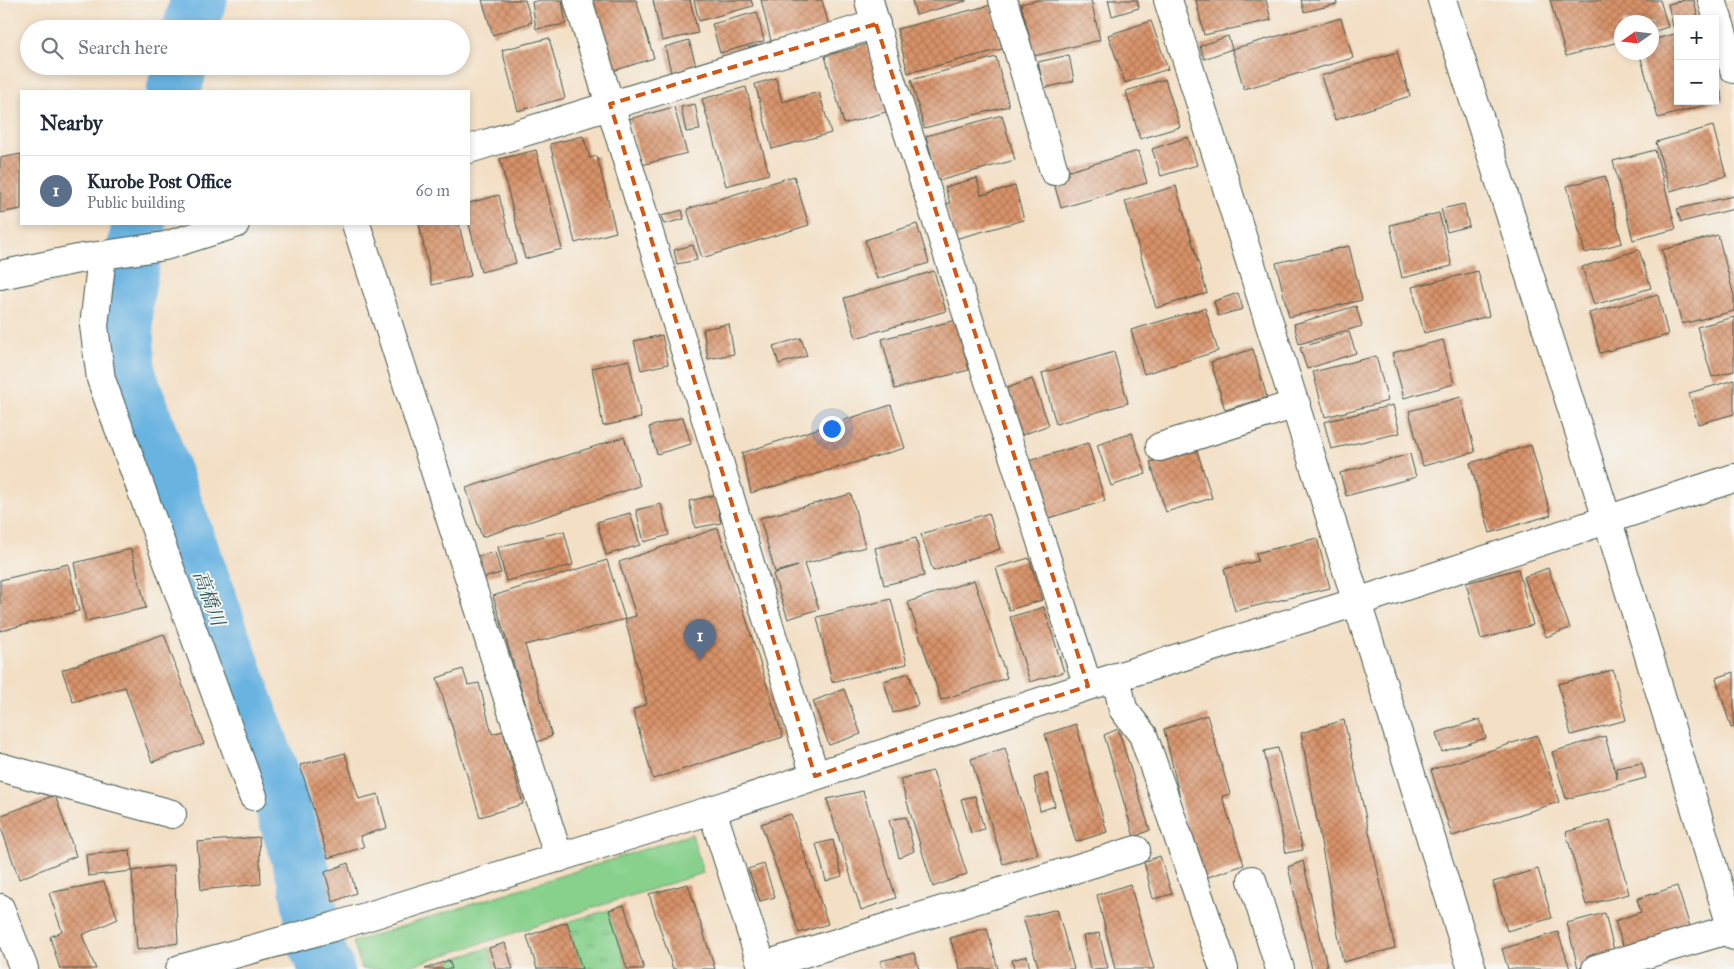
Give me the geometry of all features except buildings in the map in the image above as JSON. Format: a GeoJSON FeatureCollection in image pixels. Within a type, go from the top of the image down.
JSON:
{"type":"FeatureCollection","features":[{"type":"Feature","properties":{"kind":"street"},"geometry":{"type":"LineString","coordinates":[[578,0],[815,776]]}},
{"type":"Feature","properties":{"kind":"street"},"geometry":{"type":"LineString","coordinates":[[1002,0],[1054,171]]}},
{"type":"Feature","properties":{"kind":"street"},"geometry":{"type":"LineString","coordinates":[[1168,0],[1472,969]]}},
{"type":"Feature","properties":{"kind":"street"},"geometry":{"type":"LineString","coordinates":[[1442,0],[1607,520],[1733,931],[1596,969]]}},
{"type":"Feature","properties":{"kind":"street"},"geometry":{"type":"LineString","coordinates":[[1712,0],[1734,69]]}},
{"type":"Feature","properties":{"kind":"street"},"geometry":{"type":"LineString","coordinates":[[470,149],[610,104],[872,12],[888,71],[1088,686]]}},
{"type":"Feature","properties":{"kind":"street"},"geometry":{"type":"LineString","coordinates":[[0,275],[165,246],[232,225]]}},
{"type":"Feature","properties":{"kind":"street"},"geometry":{"type":"LineString","coordinates":[[356,225],[558,858]]}},
{"type":"Feature","properties":{"kind":"street"},"geometry":{"type":"LineString","coordinates":[[102,256],[94,326],[101,379],[253,796]]}},
{"type":"Feature","properties":{"kind":"street"},"geometry":{"type":"LineString","coordinates":[[1160,447],[1296,404]]}},
{"type":"Feature","properties":{"kind":"street"},"geometry":{"type":"LineString","coordinates":[[180,969],[333,926],[712,810],[1088,686],[1358,602],[1734,478]]}},
{"type":"Feature","properties":{"kind":"street"},"geometry":{"type":"LineString","coordinates":[[1116,677],[1123,709],[1143,735],[1224,969]]}},
{"type":"Feature","properties":{"kind":"street"},"geometry":{"type":"LineString","coordinates":[[0,768],[172,814]]}},
{"type":"Feature","properties":{"kind":"street"},"geometry":{"type":"LineString","coordinates":[[712,810],[763,968],[1136,850]]}},
{"type":"Feature","properties":{"kind":"street"},"geometry":{"type":"LineString","coordinates":[[1252,880],[1280,969]]}},
{"type":"Feature","properties":{"kind":"street"},"geometry":{"type":"LineString","coordinates":[[0,908],[24,969]]}},
{"type":"Feature","properties":{"kind":"highlighted area"},"geometry":{"type":"Polygon","coordinates":[[[876,24],[1088,686],[815,776],[610,104],[876,24]]]}},
{"type":"Feature","properties":{"kind":"green space"},"geometry":{"type":"Polygon","coordinates":[[[692,834],[703,873],[400,969],[362,969],[353,942],[692,834]]]}},
{"type":"Feature","properties":{"kind":"green space"},"geometry":{"type":"Polygon","coordinates":[[[609,910],[627,969],[582,969],[567,922],[609,910]]]}},
{"type":"Feature","properties":{"kind":"green space"},"geometry":{"type":"Polygon","coordinates":[[[489,948],[495,969],[452,969],[449,960],[489,948]]]}},
{"type":"Feature","properties":{"kind":"waterway","name":"高橋川"},"geometry":{"type":"LineString","coordinates":[[192,20],[197,3],[200,0]]}},
{"type":"Feature","properties":{"kind":"waterway","name":"高橋川"},"geometry":{"type":"LineString","coordinates":[[174,90],[178,75]]}},
{"type":"Feature","properties":{"kind":"waterway","name":"高橋川"},"geometry":{"type":"LineString","coordinates":[[139,225],[125,304],[128,373],[274,780],[305,879],[317,948],[327,969]]}},
{"type":"Feature","properties":{"kind":"place","name":"Kurobe Post Office"},"geometry":{"type":"Point","coordinates":[700,660]}}]}
